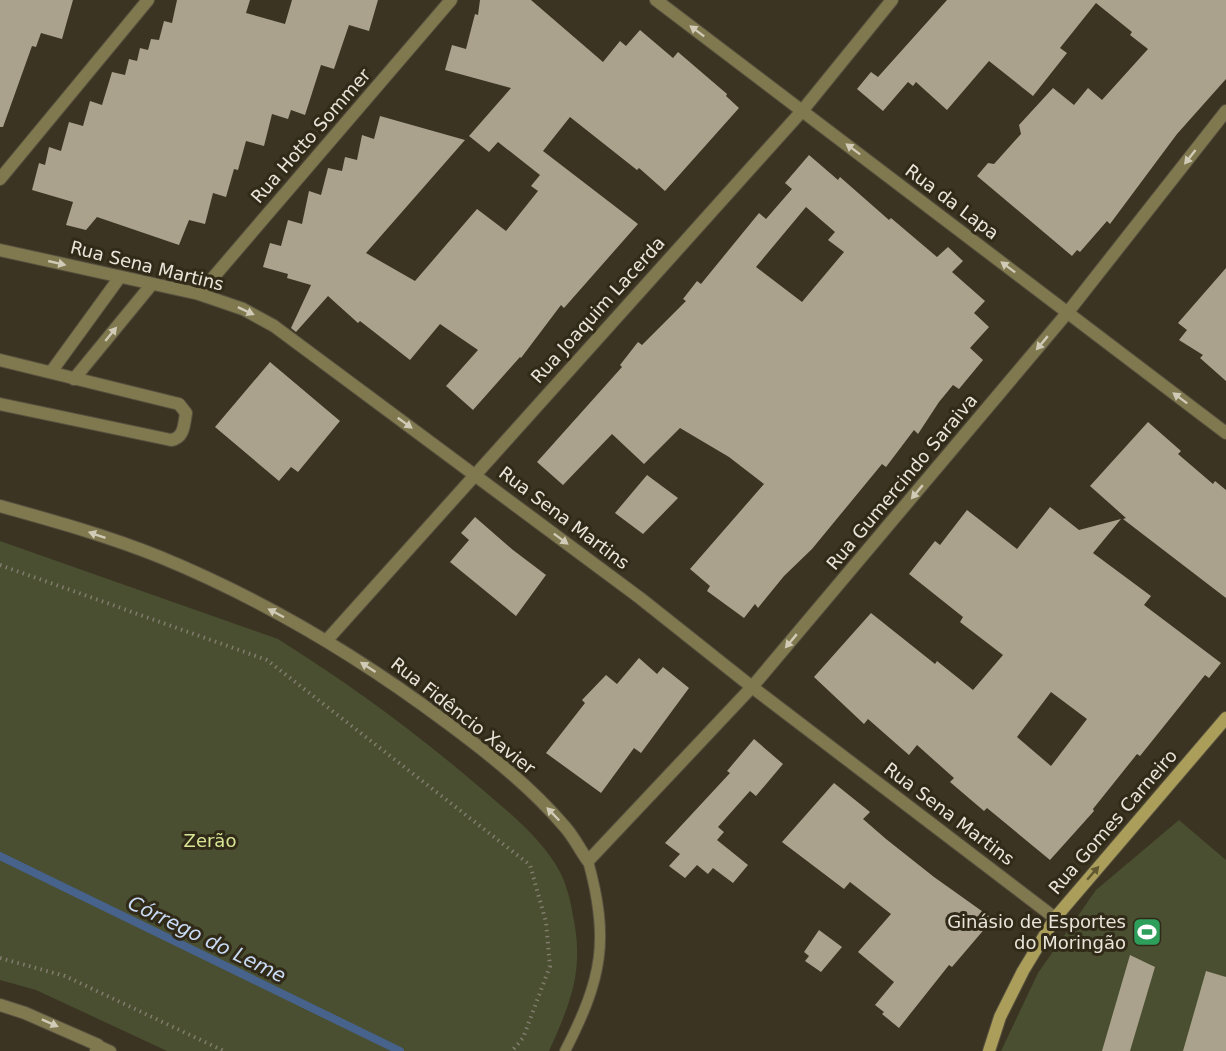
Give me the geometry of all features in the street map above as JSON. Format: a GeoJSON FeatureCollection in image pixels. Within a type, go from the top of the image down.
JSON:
{"type":"FeatureCollection","features":[{"type":"Feature","properties":{"kind":"street"},"geometry":{"type":"LineString","coordinates":[[0,179],[148,0]]}},
{"type":"Feature","properties":{"kind":"street","name":"Rua Hotto Sommer"},"geometry":{"type":"LineString","coordinates":[[199,294],[451,0]]}},
{"type":"Feature","properties":{"kind":"street","name":"Rua da Lapa"},"geometry":{"type":"LineString","coordinates":[[656,0],[1226,434]]}},
{"type":"Feature","properties":{"kind":"street","name":"Rua Joaquim Lacerda"},"geometry":{"type":"LineString","coordinates":[[327,640],[802,111],[892,0]]}},
{"type":"Feature","properties":{"kind":"street","name":"Rua Gumercindo Saraiva"},"geometry":{"type":"LineString","coordinates":[[588,861],[752,687],[1068,312],[1226,111]]}},
{"type":"Feature","properties":{"kind":"street","name":"Rua Sena Martins"},"geometry":{"type":"LineString","coordinates":[[0,250],[199,294],[243,309],[274,326],[640,598],[752,687],[1055,918]]}},
{"type":"Feature","properties":{"kind":"street"},"geometry":{"type":"LineString","coordinates":[[51,372],[120,277]]}},
{"type":"Feature","properties":{"kind":"street"},"geometry":{"type":"LineString","coordinates":[[74,379],[152,284]]}},
{"type":"Feature","properties":{"kind":"street"},"geometry":{"type":"LineString","coordinates":[[0,360],[179,404],[186,414],[182,435],[178,439],[171,440],[0,404]]}},
{"type":"Feature","properties":{"kind":"street","name":"Rua Fidêncio Xavier"},"geometry":{"type":"LineString","coordinates":[[0,506],[72,526],[160,557],[246,597],[327,640],[410,695],[499,763],[567,828],[588,861]]}},
{"type":"Feature","properties":{"kind":"street","name":"Rua Gomes Carneiro"},"geometry":{"type":"LineString","coordinates":[[989,1051],[1000,1017],[1023,971],[1055,918],[1226,718]]}},
{"type":"Feature","properties":{"kind":"street"},"geometry":{"type":"LineString","coordinates":[[0,1005],[25,1013],[97,1048]]}},
{"type":"Feature","properties":{"kind":"lane"},"geometry":{"type":"LineString","coordinates":[[565,1051],[592,992],[599,959],[601,927],[597,896],[588,861]]}},
{"type":"Feature","properties":{"kind":"lane"},"geometry":{"type":"LineString","coordinates":[[97,1048],[111,1051]]}},
{"type":"Feature","properties":{"kind":"path"},"geometry":{"type":"LineString","coordinates":[[0,565],[267,660],[530,865],[546,922],[550,966],[523,1038],[512,1051]]}},
{"type":"Feature","properties":{"kind":"path"},"geometry":{"type":"LineString","coordinates":[[0,958],[65,976],[224,1051]]}},
{"type":"Feature","properties":{"kind":"green space","name":"Zerão"},"geometry":{"type":"Polygon","coordinates":[[[0,541],[278,639],[358,692],[409,730],[515,818],[535,838],[560,872],[569,896],[576,931],[574,983],[564,1016],[549,1051],[167,1051],[36,990],[0,980],[0,541]]]}},
{"type":"Feature","properties":{"kind":"green space","name":"Ginásio de Esportes do Moringão"},"geometry":{"type":"Polygon","coordinates":[[[1179,820],[1226,860],[1226,1051],[1001,1051],[1038,973],[1096,890],[1179,820]]]}},
{"type":"Feature","properties":{"kind":"building"},"geometry":{"type":"Polygon","coordinates":[[[0,0],[73,0],[62,39],[41,33],[36,47],[32,46],[3,127],[0,127],[0,0]]]}},
{"type":"Feature","properties":{"kind":"building"},"geometry":{"type":"Polygon","coordinates":[[[177,0],[250,0],[246,13],[285,24],[292,0],[378,0],[369,31],[349,25],[334,69],[321,65],[305,115],[291,110],[288,119],[272,114],[264,146],[246,141],[238,170],[234,169],[226,197],[213,193],[205,224],[189,220],[179,245],[97,217],[86,230],[66,225],[73,202],[32,190],[39,163],[45,165],[49,147],[61,151],[69,122],[83,126],[90,101],[102,105],[112,72],[125,75],[129,59],[137,61],[140,48],[148,50],[151,39],[159,40],[164,21],[172,23],[177,0]]]}},
{"type":"Feature","properties":{"kind":"building"},"geometry":{"type":"Polygon","coordinates":[[[480,0],[531,0],[603,62],[620,41],[626,46],[640,30],[673,58],[678,52],[727,94],[726,96],[739,108],[665,191],[639,168],[637,170],[570,117],[543,151],[638,224],[564,308],[561,305],[521,358],[473,410],[446,386],[478,350],[440,324],[410,360],[360,321],[358,323],[328,296],[296,332],[291,328],[311,285],[287,278],[288,274],[263,267],[270,243],[281,246],[288,220],[302,224],[309,191],[321,195],[328,168],[342,171],[345,157],[357,160],[362,135],[374,139],[380,116],[465,140],[366,253],[415,281],[477,209],[506,231],[538,191],[531,186],[540,175],[498,142],[489,152],[469,136],[511,88],[445,70],[452,45],[466,49],[475,14],[478,15],[480,0]]]}},
{"type":"Feature","properties":{"kind":"building"},"geometry":{"type":"Polygon","coordinates":[[[947,0],[1226,0],[1226,79],[1177,134],[1110,224],[1107,221],[1080,252],[1077,250],[1072,256],[977,176],[988,163],[994,164],[1021,134],[1019,125],[1053,88],[1074,105],[1088,88],[1102,100],[1148,49],[1130,35],[1132,32],[1096,3],[1060,48],[1067,53],[1033,96],[989,61],[947,110],[916,82],[913,86],[908,82],[883,111],[857,89],[871,72],[878,77],[947,0]]]}},
{"type":"Feature","properties":{"kind":"building"},"geometry":{"type":"Polygon","coordinates":[[[809,155],[838,180],[840,177],[889,220],[891,218],[937,257],[948,247],[963,261],[952,272],[985,301],[974,313],[989,327],[970,348],[983,360],[959,389],[953,385],[918,434],[914,430],[886,467],[882,464],[812,549],[784,576],[758,608],[755,604],[744,618],[707,591],[710,586],[690,569],[764,484],[729,457],[680,428],[644,464],[612,434],[563,485],[537,462],[622,367],[620,365],[638,342],[642,345],[686,301],[683,299],[697,281],[701,284],[759,213],[766,219],[792,189],[785,183],[809,155]],[[806,207],[756,267],[802,302],[844,252],[828,240],[835,232],[806,207]]]}},
{"type":"Feature","properties":{"kind":"building"},"geometry":{"type":"Polygon","coordinates":[[[1226,268],[1226,381],[1200,358],[1203,355],[1179,340],[1187,330],[1178,323],[1226,268]]]}},
{"type":"Feature","properties":{"kind":"building"},"geometry":{"type":"Polygon","coordinates":[[[270,362],[340,421],[298,472],[291,467],[279,481],[215,427],[270,362]]]}},
{"type":"Feature","properties":{"kind":"building"},"geometry":{"type":"Polygon","coordinates":[[[1148,422],[1181,451],[1178,454],[1213,484],[1215,481],[1226,490],[1226,598],[1123,519],[1126,518],[1090,486],[1148,422]]]}},
{"type":"Feature","properties":{"kind":"building"},"geometry":{"type":"Polygon","coordinates":[[[647,475],[678,498],[643,534],[615,513],[647,475]]]}},
{"type":"Feature","properties":{"kind":"building"},"geometry":{"type":"Polygon","coordinates":[[[1050,507],[1079,530],[1121,519],[1093,553],[1151,596],[1144,605],[1221,663],[1209,678],[1205,675],[1140,756],[1137,754],[1093,809],[1094,811],[1050,860],[987,808],[984,811],[950,782],[954,778],[917,745],[909,755],[868,719],[864,724],[814,677],[871,613],[935,664],[937,661],[973,690],[1003,655],[960,622],[963,617],[909,574],[935,541],[940,545],[967,510],[1017,549],[1050,507]],[[1051,692],[1017,737],[1051,766],[1087,719],[1051,692]]]}},
{"type":"Feature","properties":{"kind":"building"},"geometry":{"type":"Polygon","coordinates":[[[475,517],[546,575],[516,616],[450,562],[469,540],[461,533],[475,517]]]}},
{"type":"Feature","properties":{"kind":"building"},"geometry":{"type":"Polygon","coordinates":[[[639,658],[657,674],[663,667],[689,688],[641,753],[634,748],[601,793],[546,753],[585,703],[582,700],[606,675],[617,684],[639,658]]]}},
{"type":"Feature","properties":{"kind":"building"},"geometry":{"type":"Polygon","coordinates":[[[754,739],[783,764],[756,796],[750,791],[718,827],[724,832],[717,840],[748,865],[733,883],[713,868],[708,874],[697,865],[685,878],[669,866],[680,854],[665,843],[730,773],[727,771],[754,739]]]}},
{"type":"Feature","properties":{"kind":"building"},"geometry":{"type":"Polygon","coordinates":[[[834,783],[870,812],[863,819],[886,839],[993,919],[952,967],[949,965],[899,1028],[875,1005],[894,982],[858,952],[891,914],[850,882],[844,889],[782,842],[834,783]]]}},
{"type":"Feature","properties":{"kind":"building"},"geometry":{"type":"Polygon","coordinates":[[[819,930],[842,947],[821,972],[805,961],[809,956],[804,952],[819,930]]]}},
{"type":"Feature","properties":{"kind":"building"},"geometry":{"type":"Polygon","coordinates":[[[1130,955],[1155,967],[1130,1051],[1102,1051],[1130,955]]]}},
{"type":"Feature","properties":{"kind":"building"},"geometry":{"type":"Polygon","coordinates":[[[1206,971],[1226,977],[1226,1051],[1183,1051],[1206,971]]]}},
{"type":"Feature","properties":{"kind":"waterway","name":"Córrego do Leme"},"geometry":{"type":"LineString","coordinates":[[0,856],[400,1051]]}},
{"type":"Feature","properties":{"kind":"place","name":"Ginásio de Esportes do Moringão"},"geometry":{"type":"Point","coordinates":[1147,932]}}]}
